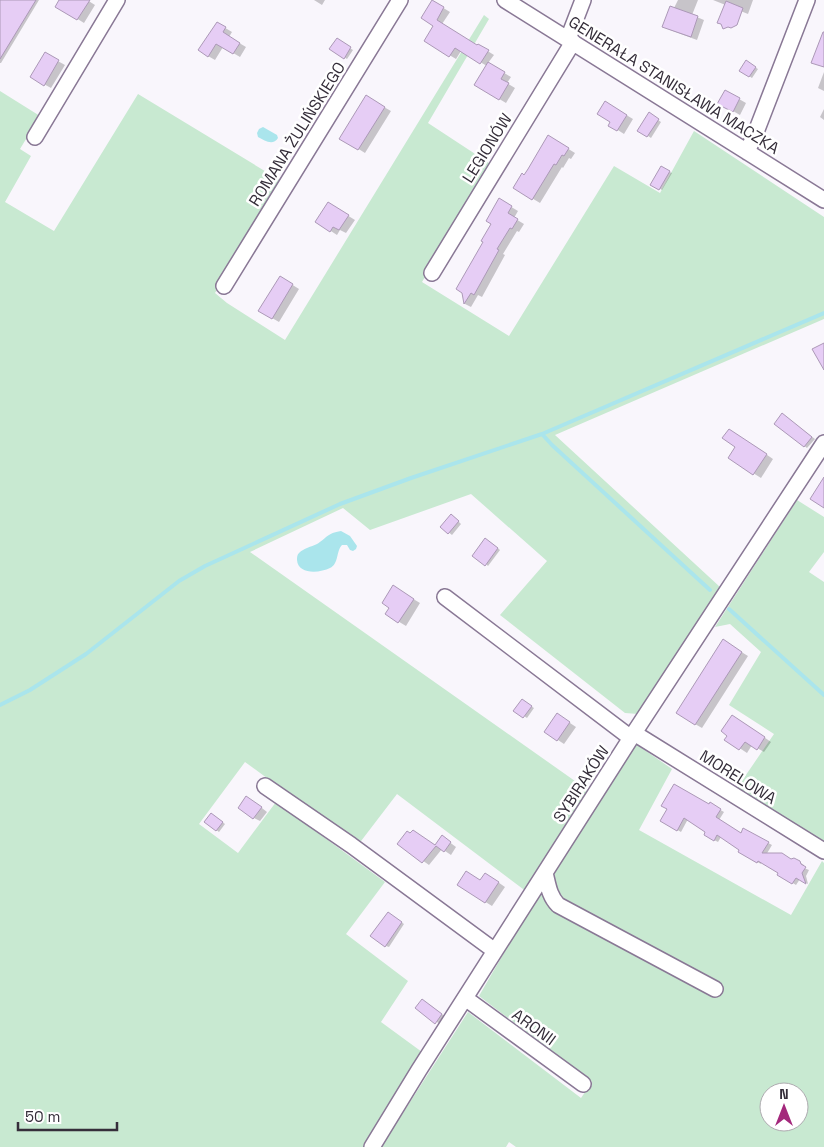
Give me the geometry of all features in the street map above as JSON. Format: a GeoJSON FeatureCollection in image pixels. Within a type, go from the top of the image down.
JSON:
{"type":"FeatureCollection","features":[{"type":"Feature","properties":{"kind":"street"},"geometry":{"type":"LineString","coordinates":[[35,137],[117,0]]}},
{"type":"Feature","properties":{"kind":"street","name":"ROMANA ŻULIŃSKIEGO"},"geometry":{"type":"LineString","coordinates":[[224,286],[400,0]]}},
{"type":"Feature","properties":{"kind":"street","name":"GENERAŁA STANISŁAWA MACZKA"},"geometry":{"type":"LineString","coordinates":[[505,0],[824,200]]}},
{"type":"Feature","properties":{"kind":"street","name":"LEGIONÓW"},"geometry":{"type":"LineString","coordinates":[[432,273],[571,41],[583,0]]}},
{"type":"Feature","properties":{"kind":"street"},"geometry":{"type":"LineString","coordinates":[[747,152],[807,0]]}},
{"type":"Feature","properties":{"kind":"street","name":"SYBIRAKÓW"},"geometry":{"type":"LineString","coordinates":[[372,1147],[418,1070],[824,443]]}},
{"type":"Feature","properties":{"kind":"street","name":"MORELOWA"},"geometry":{"type":"LineString","coordinates":[[445,597],[633,736],[824,851]]}},
{"type":"Feature","properties":{"kind":"street"},"geometry":{"type":"LineString","coordinates":[[265,786],[350,845],[495,951]]}},
{"type":"Feature","properties":{"kind":"street"},"geometry":{"type":"LineString","coordinates":[[545,873],[549,892],[558,905],[716,988]]}},
{"type":"Feature","properties":{"kind":"street","name":"ARONII"},"geometry":{"type":"LineString","coordinates":[[465,998],[583,1084]]}},
{"type":"Feature","properties":{"kind":"green space"},"geometry":{"type":"Polygon","coordinates":[[[484,15],[489,19],[428,123],[492,165],[422,282],[509,336],[614,166],[660,193],[694,131],[824,217],[824,319],[555,435],[720,587],[710,610],[638,714],[625,713],[500,615],[547,561],[471,494],[370,530],[343,508],[250,552],[592,793],[527,892],[397,794],[358,845],[245,762],[199,824],[238,853],[276,802],[385,882],[346,934],[408,981],[381,1022],[422,1052],[366,1147],[0,1147],[0,91],[40,116],[20,149],[31,156],[5,202],[54,231],[138,94],[283,182],[215,293],[227,303],[285,340],[484,15]]]}},
{"type":"Feature","properties":{"kind":"green space"},"geometry":{"type":"Polygon","coordinates":[[[797,500],[824,517],[824,552],[809,572],[824,582],[824,842],[737,788],[774,734],[729,705],[761,652],[730,624],[715,627],[797,500]]]}},
{"type":"Feature","properties":{"kind":"green space"},"geometry":{"type":"Polygon","coordinates":[[[636,744],[672,769],[639,830],[791,915],[822,861],[824,863],[824,1147],[516,1147],[509,1142],[506,1147],[381,1147],[468,1012],[581,1098],[592,1082],[479,996],[544,884],[550,907],[716,995],[561,901],[550,871],[636,744]]]}},
{"type":"Feature","properties":{"kind":"water"},"geometry":{"type":"Polygon","coordinates":[[[263,127],[277,135],[278,138],[274,142],[258,137],[259,129],[263,127]]]}},
{"type":"Feature","properties":{"kind":"water"},"geometry":{"type":"Polygon","coordinates":[[[341,531],[350,536],[357,546],[356,549],[353,551],[347,545],[342,545],[335,564],[326,570],[310,572],[298,565],[297,556],[299,553],[317,544],[330,534],[341,531]]]}},
{"type":"Feature","properties":{"kind":"building"},"geometry":{"type":"Polygon","coordinates":[[[0,0],[36,0],[0,59],[0,0]]]}},
{"type":"Feature","properties":{"kind":"building"},"geometry":{"type":"Polygon","coordinates":[[[59,0],[90,0],[77,20],[55,7],[59,0]]]}},
{"type":"Feature","properties":{"kind":"building"},"geometry":{"type":"Polygon","coordinates":[[[432,0],[444,7],[437,20],[477,45],[489,50],[480,64],[455,48],[449,57],[424,41],[433,26],[421,18],[432,0]]]}},
{"type":"Feature","properties":{"kind":"building"},"geometry":{"type":"Polygon","coordinates":[[[726,1],[743,8],[737,25],[723,29],[721,24],[717,23],[726,1]]]}},
{"type":"Feature","properties":{"kind":"building"},"geometry":{"type":"Polygon","coordinates":[[[670,6],[698,16],[691,37],[662,27],[670,6]]]}},
{"type":"Feature","properties":{"kind":"building"},"geometry":{"type":"Polygon","coordinates":[[[217,22],[226,27],[223,32],[240,43],[233,54],[216,44],[208,57],[198,50],[217,22]]]}},
{"type":"Feature","properties":{"kind":"building"},"geometry":{"type":"Polygon","coordinates":[[[824,32],[824,67],[811,63],[824,32]]]}},
{"type":"Feature","properties":{"kind":"building"},"geometry":{"type":"Polygon","coordinates":[[[337,38],[351,47],[344,59],[329,49],[337,38]]]}},
{"type":"Feature","properties":{"kind":"building"},"geometry":{"type":"Polygon","coordinates":[[[45,52],[59,60],[44,86],[30,77],[45,52]]]}},
{"type":"Feature","properties":{"kind":"building"},"geometry":{"type":"Polygon","coordinates":[[[746,60],[756,67],[749,77],[739,71],[746,60]]]}},
{"type":"Feature","properties":{"kind":"building"},"geometry":{"type":"Polygon","coordinates":[[[488,62],[505,72],[501,79],[509,83],[499,100],[474,85],[488,62]]]}},
{"type":"Feature","properties":{"kind":"building"},"geometry":{"type":"Polygon","coordinates":[[[725,90],[740,98],[733,112],[717,104],[725,90]]]}},
{"type":"Feature","properties":{"kind":"building"},"geometry":{"type":"Polygon","coordinates":[[[366,95],[385,107],[358,150],[339,139],[366,95]]]}},
{"type":"Feature","properties":{"kind":"building"},"geometry":{"type":"Polygon","coordinates":[[[605,101],[627,115],[617,131],[608,126],[610,122],[597,114],[605,101]]]}},
{"type":"Feature","properties":{"kind":"building"},"geometry":{"type":"Polygon","coordinates":[[[649,112],[659,119],[647,137],[637,131],[649,112]]]}},
{"type":"Feature","properties":{"kind":"building"},"geometry":{"type":"Polygon","coordinates":[[[548,135],[569,148],[556,165],[554,164],[532,200],[513,188],[522,173],[524,175],[528,169],[548,135]]]}},
{"type":"Feature","properties":{"kind":"building"},"geometry":{"type":"Polygon","coordinates":[[[661,166],[670,171],[659,190],[650,185],[661,166]]]}},
{"type":"Feature","properties":{"kind":"building"},"geometry":{"type":"Polygon","coordinates":[[[499,198],[512,206],[508,213],[518,219],[497,249],[499,250],[474,295],[471,293],[464,304],[462,293],[456,289],[483,242],[481,241],[491,224],[486,221],[499,198]]]}},
{"type":"Feature","properties":{"kind":"building"},"geometry":{"type":"Polygon","coordinates":[[[328,202],[349,215],[339,230],[333,227],[330,232],[315,222],[328,202]]]}},
{"type":"Feature","properties":{"kind":"building"},"geometry":{"type":"Polygon","coordinates":[[[280,276],[293,284],[272,319],[258,311],[280,276]]]}},
{"type":"Feature","properties":{"kind":"building"},"geometry":{"type":"Polygon","coordinates":[[[824,343],[824,370],[812,349],[824,343]]]}},
{"type":"Feature","properties":{"kind":"building"},"geometry":{"type":"Polygon","coordinates":[[[782,413],[812,437],[804,447],[774,424],[782,413]]]}},
{"type":"Feature","properties":{"kind":"building"},"geometry":{"type":"Polygon","coordinates":[[[729,429],[767,454],[753,475],[728,458],[735,447],[722,438],[729,429]]]}},
{"type":"Feature","properties":{"kind":"building"},"geometry":{"type":"Polygon","coordinates":[[[824,477],[824,508],[810,499],[824,477]]]}},
{"type":"Feature","properties":{"kind":"building"},"geometry":{"type":"Polygon","coordinates":[[[451,514],[459,521],[448,534],[440,527],[451,514]]]}},
{"type":"Feature","properties":{"kind":"building"},"geometry":{"type":"Polygon","coordinates":[[[485,538],[498,548],[485,566],[472,556],[485,538]]]}},
{"type":"Feature","properties":{"kind":"building"},"geometry":{"type":"Polygon","coordinates":[[[393,585],[414,599],[398,623],[385,614],[389,608],[382,603],[393,585]]]}},
{"type":"Feature","properties":{"kind":"building"},"geometry":{"type":"Polygon","coordinates":[[[723,639],[742,652],[695,725],[676,713],[723,639]]]}},
{"type":"Feature","properties":{"kind":"building"},"geometry":{"type":"Polygon","coordinates":[[[522,699],[532,706],[523,718],[513,711],[522,699]]]}},
{"type":"Feature","properties":{"kind":"building"},"geometry":{"type":"Polygon","coordinates":[[[557,713],[570,722],[557,741],[544,732],[557,713]]]}},
{"type":"Feature","properties":{"kind":"building"},"geometry":{"type":"Polygon","coordinates":[[[732,715],[765,737],[757,750],[745,742],[739,750],[724,740],[727,736],[721,731],[732,715]]]}},
{"type":"Feature","properties":{"kind":"building"},"geometry":{"type":"Polygon","coordinates":[[[674,784],[721,809],[716,817],[741,833],[743,828],[769,842],[762,853],[782,853],[791,859],[794,858],[800,861],[806,867],[802,873],[806,884],[796,878],[792,884],[758,861],[757,863],[738,852],[739,850],[717,835],[714,841],[704,835],[705,832],[684,818],[677,831],[660,821],[667,809],[661,806],[674,784]]]}},
{"type":"Feature","properties":{"kind":"building"},"geometry":{"type":"Polygon","coordinates":[[[246,796],[262,807],[253,819],[238,808],[246,796]]]}},
{"type":"Feature","properties":{"kind":"building"},"geometry":{"type":"Polygon","coordinates":[[[211,813],[223,822],[216,831],[204,822],[211,813]]]}},
{"type":"Feature","properties":{"kind":"building"},"geometry":{"type":"Polygon","coordinates":[[[413,830],[435,845],[442,835],[451,842],[444,852],[436,846],[422,863],[397,844],[407,831],[410,833],[413,830]]]}},
{"type":"Feature","properties":{"kind":"building"},"geometry":{"type":"Polygon","coordinates":[[[466,871],[480,880],[485,873],[499,882],[485,903],[457,885],[466,871]]]}},
{"type":"Feature","properties":{"kind":"building"},"geometry":{"type":"Polygon","coordinates":[[[388,912],[402,922],[385,947],[370,936],[388,912]]]}},
{"type":"Feature","properties":{"kind":"building"},"geometry":{"type":"Polygon","coordinates":[[[422,999],[442,1014],[435,1024],[415,1008],[422,999]]]}},
{"type":"Feature","properties":{"kind":"waterway"},"geometry":{"type":"LineString","coordinates":[[0,705],[30,690],[86,654],[179,581],[205,566],[340,504],[542,434],[824,313]]}},
{"type":"Feature","properties":{"kind":"waterway"},"geometry":{"type":"LineString","coordinates":[[542,434],[710,590]]}},
{"type":"Feature","properties":{"kind":"waterway"},"geometry":{"type":"LineString","coordinates":[[729,609],[824,695]]}}]}
